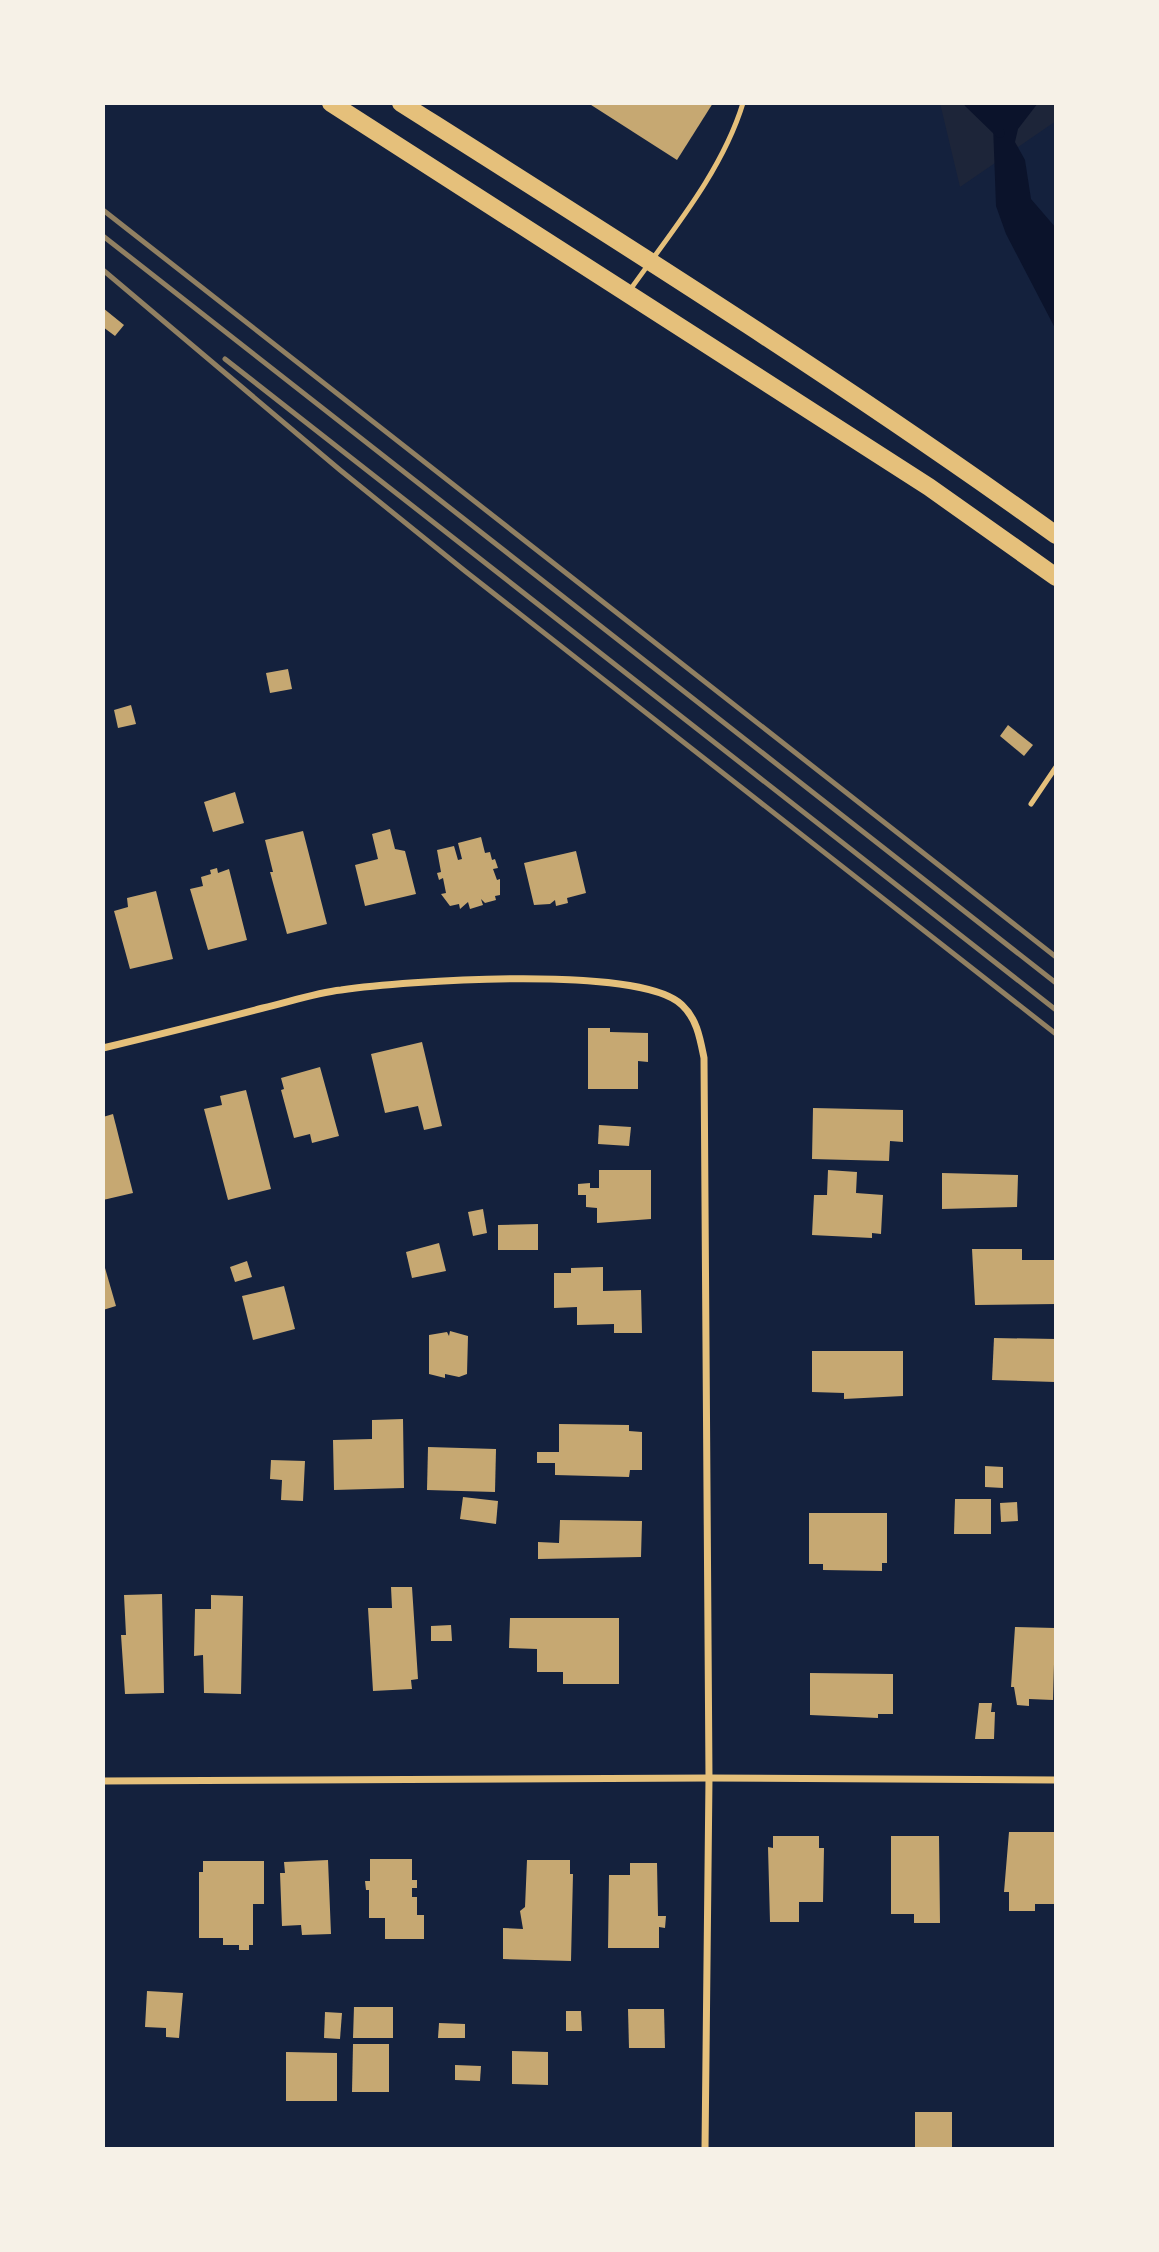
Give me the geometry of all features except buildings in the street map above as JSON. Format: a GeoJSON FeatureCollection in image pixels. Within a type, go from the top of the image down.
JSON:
{"type":"FeatureCollection","features":[{"type":"Feature","properties":{"kind":"main road"},"geometry":{"type":"LineString","coordinates":[[331,103],[929,487],[1056,577]]}},
{"type":"Feature","properties":{"kind":"main road"},"geometry":{"type":"LineString","coordinates":[[401,103],[650,261],[948,457],[1056,534]]}},
{"type":"Feature","properties":{"kind":"street"},"geometry":{"type":"LineString","coordinates":[[103,1048],[338,990],[409,982],[533,978],[607,982],[647,989],[681,1003],[696,1025],[704,1058],[709,1778],[705,2149]]}},
{"type":"Feature","properties":{"kind":"street"},"geometry":{"type":"LineString","coordinates":[[103,1781],[709,1778],[1056,1780]]}},
{"type":"Feature","properties":{"kind":"lane"},"geometry":{"type":"LineString","coordinates":[[628,293],[715,166],[734,132],[743,103]]}},
{"type":"Feature","properties":{"kind":"lane"},"geometry":{"type":"LineString","coordinates":[[1031,804],[1056,767]]}},
{"type":"Feature","properties":{"kind":"shaded area"},"geometry":{"type":"Polygon","coordinates":[[[940,103],[1056,103],[1056,121],[960,187],[940,103]]]}},
{"type":"Feature","properties":{"kind":"shaded area"},"geometry":{"type":"Polygon","coordinates":[[[972,103],[1038,103],[1018,129],[1015,142],[1025,160],[1031,199],[1056,228],[1056,330],[1006,234],[996,206],[993,125],[972,103]]]}},
{"type":"Feature","properties":{"kind":"waterway"},"geometry":{"type":"LineString","coordinates":[[969,103],[1000,133]]}},
{"type":"Feature","properties":{"kind":"railway"},"geometry":{"type":"LineString","coordinates":[[103,210],[1056,957]]}},
{"type":"Feature","properties":{"kind":"railway"},"geometry":{"type":"LineString","coordinates":[[103,236],[1056,983]]}},
{"type":"Feature","properties":{"kind":"railway"},"geometry":{"type":"LineString","coordinates":[[103,270],[340,470],[465,571],[1056,1034]]}},
{"type":"Feature","properties":{"kind":"railway"},"geometry":{"type":"LineString","coordinates":[[225,359],[1056,1010]]}}]}
